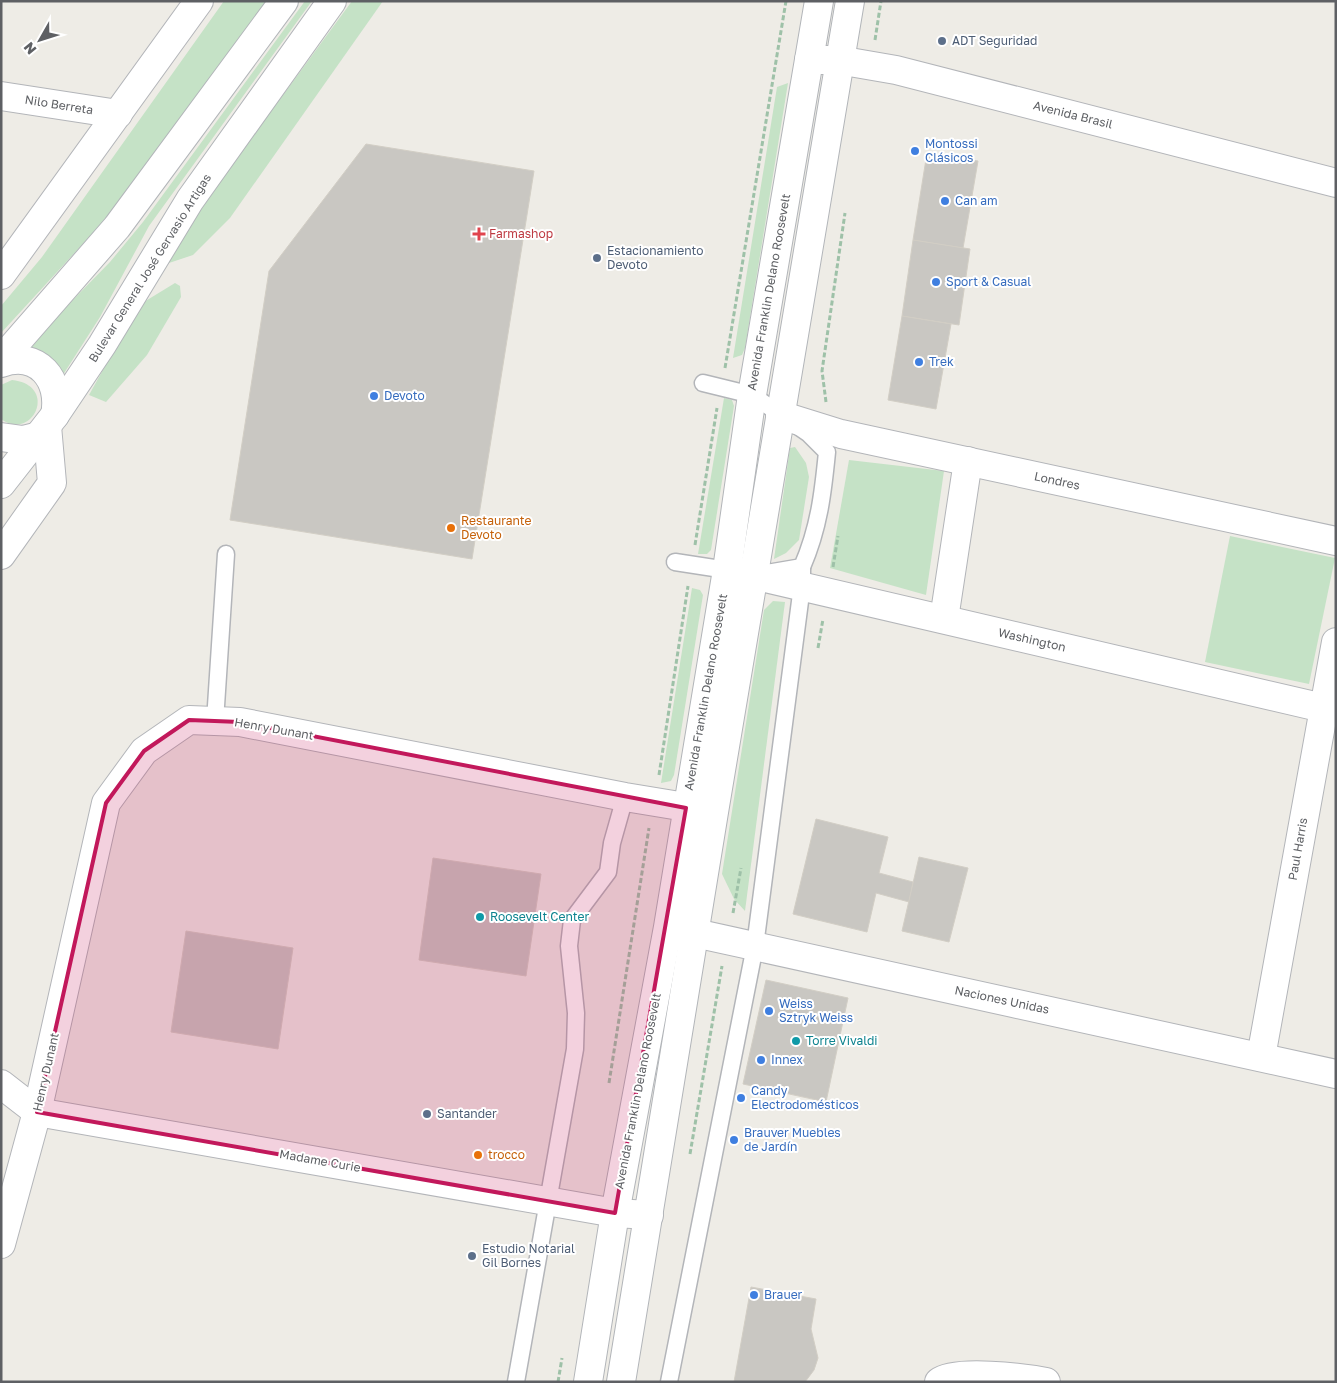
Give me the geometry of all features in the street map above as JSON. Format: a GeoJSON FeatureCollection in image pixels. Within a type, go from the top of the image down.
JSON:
{"type":"FeatureCollection","features":[{"type":"Feature","properties":{"kind":"street"},"geometry":{"type":"LineString","coordinates":[[1,275],[199,1]]}},
{"type":"Feature","properties":{"kind":"street"},"geometry":{"type":"LineString","coordinates":[[1,362],[117,227],[284,1]]}},
{"type":"Feature","properties":{"kind":"street","name":"Bulevar General José Gervasio Artigas"},"geometry":{"type":"LineString","coordinates":[[1,484],[47,425],[102,345],[190,200],[332,1]]}},
{"type":"Feature","properties":{"kind":"street","name":"Avenida Franklin Delano Roosevelt"},"geometry":{"type":"LineString","coordinates":[[588,1382],[615,1213],[668,927],[686,808],[727,570],[752,395],[819,1]]}},
{"type":"Feature","properties":{"kind":"street"},"geometry":{"type":"LineString","coordinates":[[621,1382],[714,812],[755,575],[838,60],[850,1]]}},
{"type":"Feature","properties":{"kind":"street","name":"Avenida Brasil"},"geometry":{"type":"LineString","coordinates":[[809,60],[838,60],[896,70],[1336,183]]}},
{"type":"Feature","properties":{"kind":"street","name":"Nilo Berreta"},"geometry":{"type":"LineString","coordinates":[[1,96],[118,114]]}},
{"type":"Feature","properties":{"kind":"street"},"geometry":{"type":"LineString","coordinates":[[1,362],[26,360],[37,365],[48,374],[55,387],[57,401],[47,425],[52,483],[1,555]]}},
{"type":"Feature","properties":{"kind":"street","name":"Londres"},"geometry":{"type":"LineString","coordinates":[[780,415],[841,434],[1336,541]]}},
{"type":"Feature","properties":{"kind":"street"},"geometry":{"type":"LineString","coordinates":[[1,437],[23,440],[47,425]]}},
{"type":"Feature","properties":{"kind":"street"},"geometry":{"type":"LineString","coordinates":[[944,619],[968,461]]}},
{"type":"Feature","properties":{"kind":"street","name":"Washington"},"geometry":{"type":"LineString","coordinates":[[727,570],[755,575],[802,576],[944,619],[1330,710]]}},
{"type":"Feature","properties":{"kind":"street","name":"Paul Harris"},"geometry":{"type":"LineString","coordinates":[[1261,1057],[1330,710],[1336,642]]}},
{"type":"Feature","properties":{"kind":"street","name":"Henry Dunant"},"geometry":{"type":"LineString","coordinates":[[1,1244],[37,1112],[106,803],[144,752],[189,720],[240,722],[625,797],[714,812]]}},
{"type":"Feature","properties":{"kind":"street","name":"Naciones Unidas"},"geometry":{"type":"LineString","coordinates":[[668,927],[1336,1074]]}},
{"type":"Feature","properties":{"kind":"street","name":"Madame Curie"},"geometry":{"type":"LineString","coordinates":[[1,1084],[37,1112],[615,1213],[648,1215]]}},
{"type":"Feature","properties":{"kind":"street"},"geometry":{"type":"LineString","coordinates":[[939,1382],[944,1378],[964,1376],[1020,1378],[1046,1382]]}},
{"type":"Feature","properties":{"kind":"lane"},"geometry":{"type":"LineString","coordinates":[[670,1382],[755,946],[802,576],[824,492],[827,452],[809,434],[752,395],[703,383]]}},
{"type":"Feature","properties":{"kind":"lane"},"geometry":{"type":"LineString","coordinates":[[216,721],[226,554]]}},
{"type":"Feature","properties":{"kind":"lane"},"geometry":{"type":"LineString","coordinates":[[675,562],[727,570]]}},
{"type":"Feature","properties":{"kind":"lane"},"geometry":{"type":"LineString","coordinates":[[516,1382],[576,1049],[576,1013],[569,946],[572,920],[608,872],[612,843],[625,797]]}},
{"type":"Feature","properties":{"kind":"path"},"geometry":{"type":"LineString","coordinates":[[608,1088],[691,564],[786,1]]}},
{"type":"Feature","properties":{"kind":"path"},"geometry":{"type":"LineString","coordinates":[[558,1382],[564,1349]]}},
{"type":"Feature","properties":{"kind":"highlighted area"},"geometry":{"type":"Polygon","coordinates":[[[189,720],[240,722],[686,808],[615,1213],[37,1112],[106,803],[144,751],[189,720]]]}},
{"type":"Feature","properties":{"kind":"green space"},"geometry":{"type":"Polygon","coordinates":[[[224,1],[268,1],[103,222],[1,333],[1,306],[42,257],[224,1]]]}},
{"type":"Feature","properties":{"kind":"green space"},"geometry":{"type":"Polygon","coordinates":[[[305,1],[312,1],[149,226],[100,317],[61,378],[27,351],[62,311],[110,262],[143,222],[305,1]]]}},
{"type":"Feature","properties":{"kind":"green space"},"geometry":{"type":"Polygon","coordinates":[[[352,1],[383,1],[230,218],[193,255],[169,263],[165,261],[239,155],[352,1]]]}},
{"type":"Feature","properties":{"kind":"green space"},"geometry":{"type":"Polygon","coordinates":[[[788,83],[745,348],[742,355],[733,358],[777,87],[788,83]]]}},
{"type":"Feature","properties":{"kind":"green space"},"geometry":{"type":"Polygon","coordinates":[[[175,283],[180,286],[181,297],[147,355],[106,402],[89,395],[139,305],[175,283]]]}},
{"type":"Feature","properties":{"kind":"green space"},"geometry":{"type":"Polygon","coordinates":[[[12,380],[26,384],[35,391],[38,401],[36,410],[31,418],[23,423],[13,424],[1,419],[1,385],[12,380]]]}},
{"type":"Feature","properties":{"kind":"green space"},"geometry":{"type":"Polygon","coordinates":[[[724,398],[732,400],[734,406],[711,550],[707,554],[698,554],[724,398]]]}},
{"type":"Feature","properties":{"kind":"green space"},"geometry":{"type":"Polygon","coordinates":[[[795,447],[806,463],[809,477],[799,540],[786,553],[774,559],[790,448],[795,447]]]}},
{"type":"Feature","properties":{"kind":"green space"},"geometry":{"type":"Polygon","coordinates":[[[849,460],[944,471],[926,595],[830,568],[849,460]]]}},
{"type":"Feature","properties":{"kind":"green space"},"geometry":{"type":"Polygon","coordinates":[[[1230,536],[1335,558],[1309,684],[1205,662],[1230,536]]]}},
{"type":"Feature","properties":{"kind":"green space"},"geometry":{"type":"Polygon","coordinates":[[[692,588],[700,590],[703,595],[674,775],[671,781],[661,783],[692,588]]]}},
{"type":"Feature","properties":{"kind":"green space"},"geometry":{"type":"Polygon","coordinates":[[[773,601],[785,602],[745,911],[734,899],[722,874],[764,610],[773,601]]]}},
{"type":"Feature","properties":{"kind":"building","name":"Devoto"},"geometry":{"type":"Polygon","coordinates":[[[366,144],[534,171],[472,559],[230,520],[269,271],[366,144]]]}},
{"type":"Feature","properties":{"kind":"building","name":"Can am"},"geometry":{"type":"Polygon","coordinates":[[[927,153],[978,161],[963,248],[913,240],[927,153]]]}},
{"type":"Feature","properties":{"kind":"building","name":"Sport & Casual"},"geometry":{"type":"Polygon","coordinates":[[[913,240],[970,249],[959,325],[902,316],[913,240]]]}},
{"type":"Feature","properties":{"kind":"building","name":"Trek"},"geometry":{"type":"Polygon","coordinates":[[[902,316],[951,324],[936,409],[888,400],[902,316]]]}},
{"type":"Feature","properties":{"kind":"building"},"geometry":{"type":"Polygon","coordinates":[[[816,819],[888,837],[879,873],[913,882],[909,902],[876,893],[867,932],[793,914],[816,819]]]}},
{"type":"Feature","properties":{"kind":"building"},"geometry":{"type":"Polygon","coordinates":[[[919,857],[968,868],[949,942],[902,931],[919,857]]]}},
{"type":"Feature","properties":{"kind":"building","name":"Roosevelt Center"},"geometry":{"type":"Polygon","coordinates":[[[433,858],[541,874],[526,976],[419,960],[433,858]]]}},
{"type":"Feature","properties":{"kind":"building"},"geometry":{"type":"Polygon","coordinates":[[[186,931],[293,948],[278,1049],[171,1032],[186,931]]]}},
{"type":"Feature","properties":{"kind":"building","name":"Torre Vivaldi"},"geometry":{"type":"Polygon","coordinates":[[[766,980],[848,998],[826,1102],[743,1084],[766,980]]]}},
{"type":"Feature","properties":{"kind":"building"},"geometry":{"type":"Polygon","coordinates":[[[751,1287],[816,1299],[811,1329],[818,1358],[814,1370],[805,1382],[734,1382],[751,1287]]]}},
{"type":"Feature","properties":{"kind":"place","name":"ADT Seguridad"},"geometry":{"type":"Point","coordinates":[942,41]}},
{"type":"Feature","properties":{"kind":"place","name":"Montossi Clásicos"},"geometry":{"type":"Point","coordinates":[915,151]}},
{"type":"Feature","properties":{"kind":"place","name":"Can am"},"geometry":{"type":"Point","coordinates":[945,201]}},
{"type":"Feature","properties":{"kind":"place","name":"Farmashop"},"geometry":{"type":"Point","coordinates":[479,234]}},
{"type":"Feature","properties":{"kind":"place","name":"Estacionamiento Devoto"},"geometry":{"type":"Point","coordinates":[597,258]}},
{"type":"Feature","properties":{"kind":"place","name":"Sport & Casual"},"geometry":{"type":"Point","coordinates":[936,282]}},
{"type":"Feature","properties":{"kind":"place","name":"Trek"},"geometry":{"type":"Point","coordinates":[919,362]}},
{"type":"Feature","properties":{"kind":"place","name":"Devoto"},"geometry":{"type":"Point","coordinates":[374,396]}},
{"type":"Feature","properties":{"kind":"place","name":"Restaurante Devoto"},"geometry":{"type":"Point","coordinates":[451,528]}},
{"type":"Feature","properties":{"kind":"place","name":"Roosevelt Center"},"geometry":{"type":"Point","coordinates":[480,917]}},
{"type":"Feature","properties":{"kind":"place","name":"Weiss Sztryk Weiss"},"geometry":{"type":"Point","coordinates":[769,1011]}},
{"type":"Feature","properties":{"kind":"place","name":"Torre Vivaldi"},"geometry":{"type":"Point","coordinates":[796,1041]}},
{"type":"Feature","properties":{"kind":"place","name":"Innex"},"geometry":{"type":"Point","coordinates":[761,1060]}},
{"type":"Feature","properties":{"kind":"place","name":"Candy Electrodomésticos"},"geometry":{"type":"Point","coordinates":[741,1098]}},
{"type":"Feature","properties":{"kind":"place","name":"Santander"},"geometry":{"type":"Point","coordinates":[427,1114]}},
{"type":"Feature","properties":{"kind":"place","name":"Brauver Muebles de Jardín"},"geometry":{"type":"Point","coordinates":[734,1140]}},
{"type":"Feature","properties":{"kind":"place","name":"trocco"},"geometry":{"type":"Point","coordinates":[478,1155]}},
{"type":"Feature","properties":{"kind":"place","name":"Estudio Notarial Gil Bornes"},"geometry":{"type":"Point","coordinates":[472,1256]}},
{"type":"Feature","properties":{"kind":"place","name":"Brauer"},"geometry":{"type":"Point","coordinates":[754,1295]}}]}
